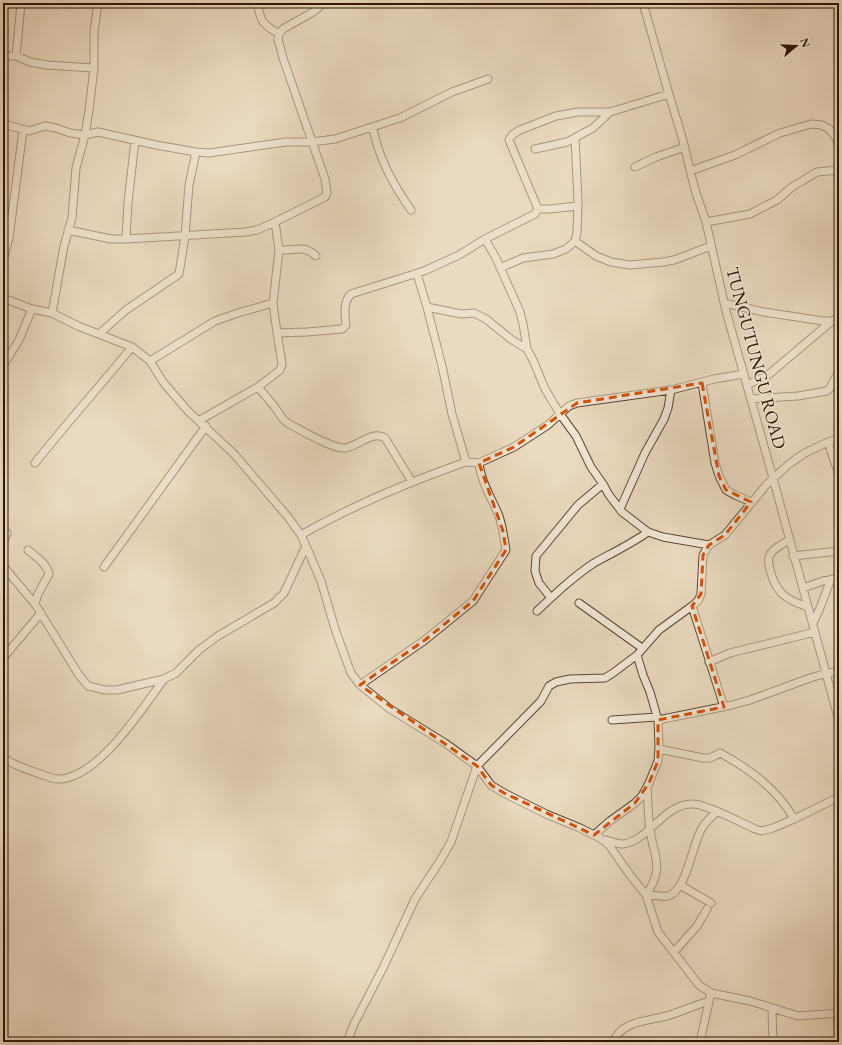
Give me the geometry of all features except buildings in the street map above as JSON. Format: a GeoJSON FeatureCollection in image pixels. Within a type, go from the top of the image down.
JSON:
{"type":"FeatureCollection","features":[{"type":"Feature","properties":{"kind":"street"},"geometry":{"type":"LineString","coordinates":[[52,313],[68,230],[72,218],[76,168],[85,135],[94,68],[94,31],[98,3]]}},
{"type":"Feature","properties":{"kind":"street"},"geometry":{"type":"LineString","coordinates":[[256,3],[261,21],[279,34]]}},
{"type":"Feature","properties":{"kind":"street"},"geometry":{"type":"LineString","coordinates":[[68,230],[111,239],[246,232],[257,230],[325,197],[327,193],[325,179],[283,58],[278,39],[279,34],[283,30],[313,12],[324,3]]}},
{"type":"Feature","properties":{"kind":"street","name":"TUNGUTUNGU ROAD"},"geometry":{"type":"LineString","coordinates":[[643,3],[685,148],[695,190],[706,222],[724,303],[839,721]]}},
{"type":"Feature","properties":{"kind":"street"},"geometry":{"type":"LineString","coordinates":[[16,56],[20,4]]}},
{"type":"Feature","properties":{"kind":"street"},"geometry":{"type":"LineString","coordinates":[[3,56],[16,56],[23,60],[36,63],[94,68]]}},
{"type":"Feature","properties":{"kind":"street"},"geometry":{"type":"LineString","coordinates":[[3,124],[29,131],[45,126],[70,133],[85,135],[98,132],[196,152],[209,153],[286,142],[312,142],[335,139],[373,128],[400,118],[452,92],[488,79]]}},
{"type":"Feature","properties":{"kind":"street"},"geometry":{"type":"LineString","coordinates":[[538,209],[509,140],[512,135],[520,130],[556,116],[578,112],[610,112],[669,94]]}},
{"type":"Feature","properties":{"kind":"street"},"geometry":{"type":"LineString","coordinates":[[535,149],[567,142],[593,128],[610,112]]}},
{"type":"Feature","properties":{"kind":"street"},"geometry":{"type":"LineString","coordinates":[[690,171],[735,155],[780,133],[811,124],[822,125],[829,129],[835,136],[839,146]]}},
{"type":"Feature","properties":{"kind":"street"},"geometry":{"type":"LineString","coordinates":[[373,128],[378,150],[394,184],[411,210]]}},
{"type":"Feature","properties":{"kind":"street"},"geometry":{"type":"LineString","coordinates":[[3,261],[9,238],[24,130]]}},
{"type":"Feature","properties":{"kind":"street"},"geometry":{"type":"LineString","coordinates":[[500,268],[523,258],[553,254],[566,249],[575,241],[577,233],[578,206],[575,138]]}},
{"type":"Feature","properties":{"kind":"street"},"geometry":{"type":"LineString","coordinates":[[126,239],[128,202],[135,140]]}},
{"type":"Feature","properties":{"kind":"street"},"geometry":{"type":"LineString","coordinates":[[635,167],[656,157],[685,148]]}},
{"type":"Feature","properties":{"kind":"street"},"geometry":{"type":"LineString","coordinates":[[99,334],[126,310],[179,274],[185,236],[189,185],[196,152]]}},
{"type":"Feature","properties":{"kind":"street"},"geometry":{"type":"LineString","coordinates":[[706,222],[750,214],[777,200],[792,187],[816,172],[839,170]]}},
{"type":"Feature","properties":{"kind":"street"},"geometry":{"type":"LineString","coordinates":[[538,209],[578,206]]}},
{"type":"Feature","properties":{"kind":"street"},"geometry":{"type":"LineString","coordinates":[[277,333],[313,332],[342,329],[346,325],[347,298],[351,294],[416,274],[459,256],[485,239],[535,214],[538,209]]}},
{"type":"Feature","properties":{"kind":"street"},"geometry":{"type":"LineString","coordinates":[[200,420],[258,387],[280,370],[282,364],[273,303],[279,250],[275,222]]}},
{"type":"Feature","properties":{"kind":"street"},"geometry":{"type":"LineString","coordinates":[[485,239],[520,312],[524,324],[526,349]]}},
{"type":"Feature","properties":{"kind":"street"},"geometry":{"type":"LineString","coordinates":[[575,241],[596,256],[611,262],[630,265],[674,260],[711,246]]}},
{"type":"Feature","properties":{"kind":"street"},"geometry":{"type":"LineString","coordinates":[[279,250],[302,248],[307,249],[316,256]]}},
{"type":"Feature","properties":{"kind":"street"},"geometry":{"type":"LineString","coordinates":[[416,274],[427,307],[452,414],[466,462]]}},
{"type":"Feature","properties":{"kind":"street"},"geometry":{"type":"LineString","coordinates":[[3,298],[32,309],[52,313],[78,326],[132,347],[150,362],[163,382],[188,412],[200,420],[234,454],[288,517],[301,535],[320,581],[351,673],[360,685],[390,708],[445,743],[477,766],[491,784],[504,793],[546,814],[580,828],[603,840],[609,845],[646,895],[658,932],[699,985],[711,993],[750,1001],[798,1016],[838,1013],[839,1042]]}},
{"type":"Feature","properties":{"kind":"street"},"geometry":{"type":"LineString","coordinates":[[150,362],[215,321],[238,312],[273,303]]}},
{"type":"Feature","properties":{"kind":"street"},"geometry":{"type":"LineString","coordinates":[[724,303],[776,314],[832,321]]}},
{"type":"Feature","properties":{"kind":"street"},"geometry":{"type":"LineString","coordinates":[[427,307],[461,314],[474,313],[486,319],[526,349],[533,360],[545,388],[560,414],[576,436],[591,467],[620,509],[648,532],[662,537],[709,544]]}},
{"type":"Feature","properties":{"kind":"street"},"geometry":{"type":"LineString","coordinates":[[3,366],[19,340],[32,309]]}},
{"type":"Feature","properties":{"kind":"street"},"geometry":{"type":"LineString","coordinates":[[747,385],[768,375],[832,321],[839,317]]}},
{"type":"Feature","properties":{"kind":"street"},"geometry":{"type":"LineString","coordinates":[[35,463],[66,424],[83,407],[132,347]]}},
{"type":"Feature","properties":{"kind":"street"},"geometry":{"type":"LineString","coordinates":[[750,399],[798,396],[827,390],[830,388],[839,371]]}},
{"type":"Feature","properties":{"kind":"street"},"geometry":{"type":"LineString","coordinates":[[301,535],[361,503],[466,462],[479,463],[514,447],[548,424],[569,406],[577,403],[671,390],[714,379],[744,374]]}},
{"type":"Feature","properties":{"kind":"street"},"geometry":{"type":"LineString","coordinates":[[702,383],[715,462],[719,476],[726,490],[751,502]]}},
{"type":"Feature","properties":{"kind":"street"},"geometry":{"type":"LineString","coordinates":[[258,387],[288,424],[330,445],[340,448],[347,448],[375,435],[380,435],[385,438],[412,482]]}},
{"type":"Feature","properties":{"kind":"street"},"geometry":{"type":"LineString","coordinates":[[620,509],[645,453],[664,419],[668,408],[671,390]]}},
{"type":"Feature","properties":{"kind":"street"},"geometry":{"type":"LineString","coordinates":[[104,567],[206,426]]}},
{"type":"Feature","properties":{"kind":"street"},"geometry":{"type":"LineString","coordinates":[[347,1042],[354,1024],[383,968],[415,899],[451,842],[477,766],[540,701],[549,686],[556,682],[570,679],[605,678],[637,655],[659,630],[698,601],[701,594],[704,555],[709,544],[725,535],[751,502],[773,478],[789,464],[828,442],[839,439]]}},
{"type":"Feature","properties":{"kind":"street"},"geometry":{"type":"LineString","coordinates":[[828,442],[839,475]]}},
{"type":"Feature","properties":{"kind":"street"},"geometry":{"type":"LineString","coordinates":[[360,685],[425,640],[473,601],[506,550],[499,516],[480,473],[479,463]]}},
{"type":"Feature","properties":{"kind":"street"},"geometry":{"type":"LineString","coordinates":[[550,598],[539,583],[534,571],[536,556],[578,505],[603,484]]}},
{"type":"Feature","properties":{"kind":"street"},"geometry":{"type":"LineString","coordinates":[[537,611],[563,585],[594,564],[632,543],[648,532]]}},
{"type":"Feature","properties":{"kind":"street"},"geometry":{"type":"LineString","coordinates":[[3,543],[7,533]]}},
{"type":"Feature","properties":{"kind":"street"},"geometry":{"type":"LineString","coordinates":[[789,540],[770,554],[768,561],[773,580],[781,594],[794,602],[808,606]]}},
{"type":"Feature","properties":{"kind":"street"},"geometry":{"type":"LineString","coordinates":[[3,566],[35,604],[79,675],[88,686],[106,690],[117,690],[164,679],[176,673],[199,650],[218,636],[274,603],[284,593],[306,546]]}},
{"type":"Feature","properties":{"kind":"street"},"geometry":{"type":"LineString","coordinates":[[28,550],[44,565],[49,574],[38,594],[35,604]]}},
{"type":"Feature","properties":{"kind":"street"},"geometry":{"type":"LineString","coordinates":[[793,556],[839,551]]}},
{"type":"Feature","properties":{"kind":"street"},"geometry":{"type":"LineString","coordinates":[[803,588],[839,578]]}},
{"type":"Feature","properties":{"kind":"street"},"geometry":{"type":"LineString","coordinates":[[813,623],[831,579]]}},
{"type":"Feature","properties":{"kind":"street"},"geometry":{"type":"LineString","coordinates":[[579,603],[642,648]]}},
{"type":"Feature","properties":{"kind":"street"},"geometry":{"type":"LineString","coordinates":[[692,606],[724,707]]}},
{"type":"Feature","properties":{"kind":"street"},"geometry":{"type":"LineString","coordinates":[[3,658],[41,613]]}},
{"type":"Feature","properties":{"kind":"street"},"geometry":{"type":"LineString","coordinates":[[709,662],[730,653],[815,632]]}},
{"type":"Feature","properties":{"kind":"street"},"geometry":{"type":"LineString","coordinates":[[594,835],[635,803],[647,787],[658,762],[658,719],[637,655]]}},
{"type":"Feature","properties":{"kind":"street"},"geometry":{"type":"LineString","coordinates":[[612,720],[658,719],[724,707],[750,700],[810,678],[827,673],[839,672]]}},
{"type":"Feature","properties":{"kind":"street"},"geometry":{"type":"LineString","coordinates":[[3,758],[13,764],[57,779],[71,778],[82,772],[107,752],[164,679]]}},
{"type":"Feature","properties":{"kind":"street"},"geometry":{"type":"LineString","coordinates":[[659,748],[704,758],[710,758],[720,753],[726,756],[753,773],[782,800],[794,819]]}},
{"type":"Feature","properties":{"kind":"street"},"geometry":{"type":"LineString","coordinates":[[646,895],[655,878],[658,866],[650,829],[647,787]]}},
{"type":"Feature","properties":{"kind":"street"},"geometry":{"type":"LineString","coordinates":[[603,840],[625,844],[641,836],[656,822],[685,804],[694,804],[716,812],[755,830],[762,831],[794,819],[839,797]]}},
{"type":"Feature","properties":{"kind":"street"},"geometry":{"type":"LineString","coordinates":[[646,895],[667,896],[674,892],[680,885],[702,828],[716,812]]}},
{"type":"Feature","properties":{"kind":"street"},"geometry":{"type":"LineString","coordinates":[[674,952],[696,926],[709,906],[680,885]]}},
{"type":"Feature","properties":{"kind":"street"},"geometry":{"type":"LineString","coordinates":[[700,1042],[711,993]]}},
{"type":"Feature","properties":{"kind":"street"},"geometry":{"type":"LineString","coordinates":[[614,1042],[616,1036],[620,1032],[633,1024],[644,1020],[666,1016],[709,1001]]}},
{"type":"Feature","properties":{"kind":"street"},"geometry":{"type":"LineString","coordinates":[[772,1010],[773,1042]]}},
{"type":"Feature","properties":{"kind":"highlighted area"},"geometry":{"type":"Polygon","coordinates":[[[702,383],[719,476],[726,490],[751,502],[725,535],[709,545],[703,555],[701,594],[692,606],[724,707],[658,720],[658,761],[649,783],[635,803],[594,835],[504,793],[491,785],[477,766],[360,685],[425,640],[473,601],[506,550],[503,531],[479,463],[514,447],[577,403],[702,383]]]}}]}
